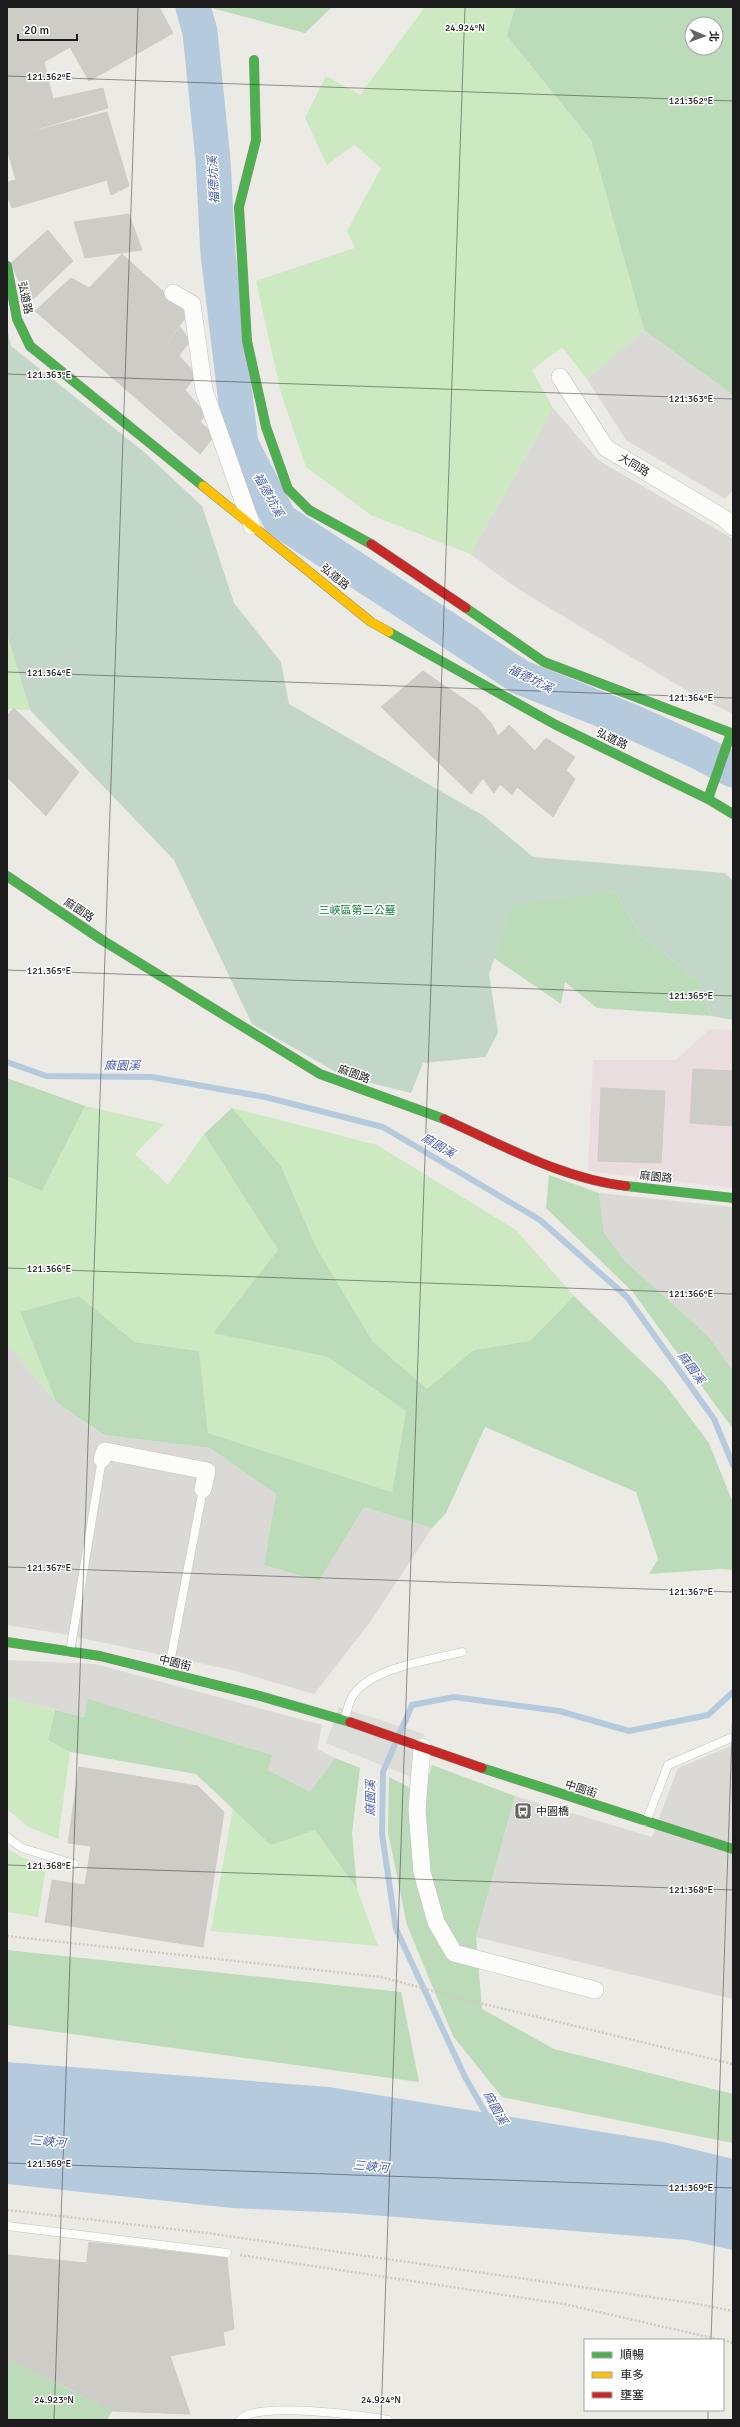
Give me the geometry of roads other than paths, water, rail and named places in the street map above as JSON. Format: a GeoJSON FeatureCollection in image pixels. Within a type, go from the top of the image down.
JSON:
{"type":"FeatureCollection","features":[{"type":"Feature","properties":{"kind":"street"},"geometry":{"type":"LineString","coordinates":[[254,60],[256,140],[239,207],[247,341],[266,428],[288,489],[309,510],[380,549],[544,662],[731,733],[708,799]]}},
{"type":"Feature","properties":{"kind":"street","name":"弘道路"},"geometry":{"type":"LineString","coordinates":[[7,266],[17,319],[30,346],[371,622],[556,725],[708,799],[733,814]]}},
{"type":"Feature","properties":{"kind":"street"},"geometry":{"type":"LineString","coordinates":[[173,293],[192,304],[204,390],[252,526]]}},
{"type":"Feature","properties":{"kind":"street","name":"大同路"},"geometry":{"type":"LineString","coordinates":[[560,377],[606,448],[730,519]]}},
{"type":"Feature","properties":{"kind":"street","name":"麻園路"},"geometry":{"type":"LineString","coordinates":[[7,876],[102,940],[320,1074],[432,1114],[544,1163],[602,1183],[733,1198]]}},
{"type":"Feature","properties":{"kind":"street"},"geometry":{"type":"LineString","coordinates":[[102,1459],[105,1451],[207,1471],[203,1489]]}},
{"type":"Feature","properties":{"kind":"street","name":"中園街"},"geometry":{"type":"LineString","coordinates":[[7,1642],[100,1656],[340,1719]]}},
{"type":"Feature","properties":{"kind":"street"},"geometry":{"type":"LineString","coordinates":[[340,1719],[422,1747],[417,1810],[422,1872],[436,1922],[454,1953],[595,1990]]}},
{"type":"Feature","properties":{"kind":"street","name":"中園街"},"geometry":{"type":"LineString","coordinates":[[422,1747],[646,1822],[733,1849]]}},
{"type":"Feature","properties":{"kind":"lane"},"geometry":{"type":"LineString","coordinates":[[70,1652],[102,1459]]}},
{"type":"Feature","properties":{"kind":"lane"},"geometry":{"type":"LineString","coordinates":[[168,1673],[203,1489]]}},
{"type":"Feature","properties":{"kind":"lane"},"geometry":{"type":"LineString","coordinates":[[340,1719],[354,1694],[370,1680],[396,1668],[462,1652]]}},
{"type":"Feature","properties":{"kind":"lane"},"geometry":{"type":"LineString","coordinates":[[646,1822],[668,1765],[733,1737]]}},
{"type":"Feature","properties":{"kind":"lane"},"geometry":{"type":"LineString","coordinates":[[7,1837],[22,1848],[74,1864]]}},
{"type":"Feature","properties":{"kind":"lane"},"geometry":{"type":"LineString","coordinates":[[7,2226],[227,2253]]}},
{"type":"Feature","properties":{"kind":"lane"},"geometry":{"type":"LineString","coordinates":[[240,2420],[242,2417],[256,2411],[310,2411],[363,2415],[388,2420]]}},
{"type":"Feature","properties":{"kind":"water","name":"三峽河"},"geometry":{"type":"Polygon","coordinates":[[[7,2062],[329,2087],[664,2142],[733,2159],[733,2250],[687,2240],[345,2213],[232,2208],[7,2184],[7,2062]]]}},
{"type":"Feature","properties":{"kind":"waterway","name":"福德坑溪"},"geometry":{"type":"LineString","coordinates":[[193,7],[200,32],[213,160],[218,254],[241,444],[280,520],[520,677],[630,721],[697,751],[733,770]]}},
{"type":"Feature","properties":{"kind":"waterway","name":"麻園溪"},"geometry":{"type":"LineString","coordinates":[[7,1062],[46,1076],[152,1077],[265,1097],[383,1127],[540,1220],[627,1297],[714,1419],[733,1465]]}},
{"type":"Feature","properties":{"kind":"waterway","name":"麻園溪"},"geometry":{"type":"LineString","coordinates":[[489,2119],[465,2077],[396,1929],[382,1834],[383,1772],[412,1705],[454,1697],[559,1711],[629,1731],[708,1715],[733,1692]]}},
{"type":"Feature","properties":{"kind":"place","name":"中園橋"},"geometry":{"type":"Point","coordinates":[523,1811]}},
{"type":"Feature","properties":{"kind":"park label","name":"三峽區第二公墓"},"geometry":{"type":"Point","coordinates":[357,910]}}]}
